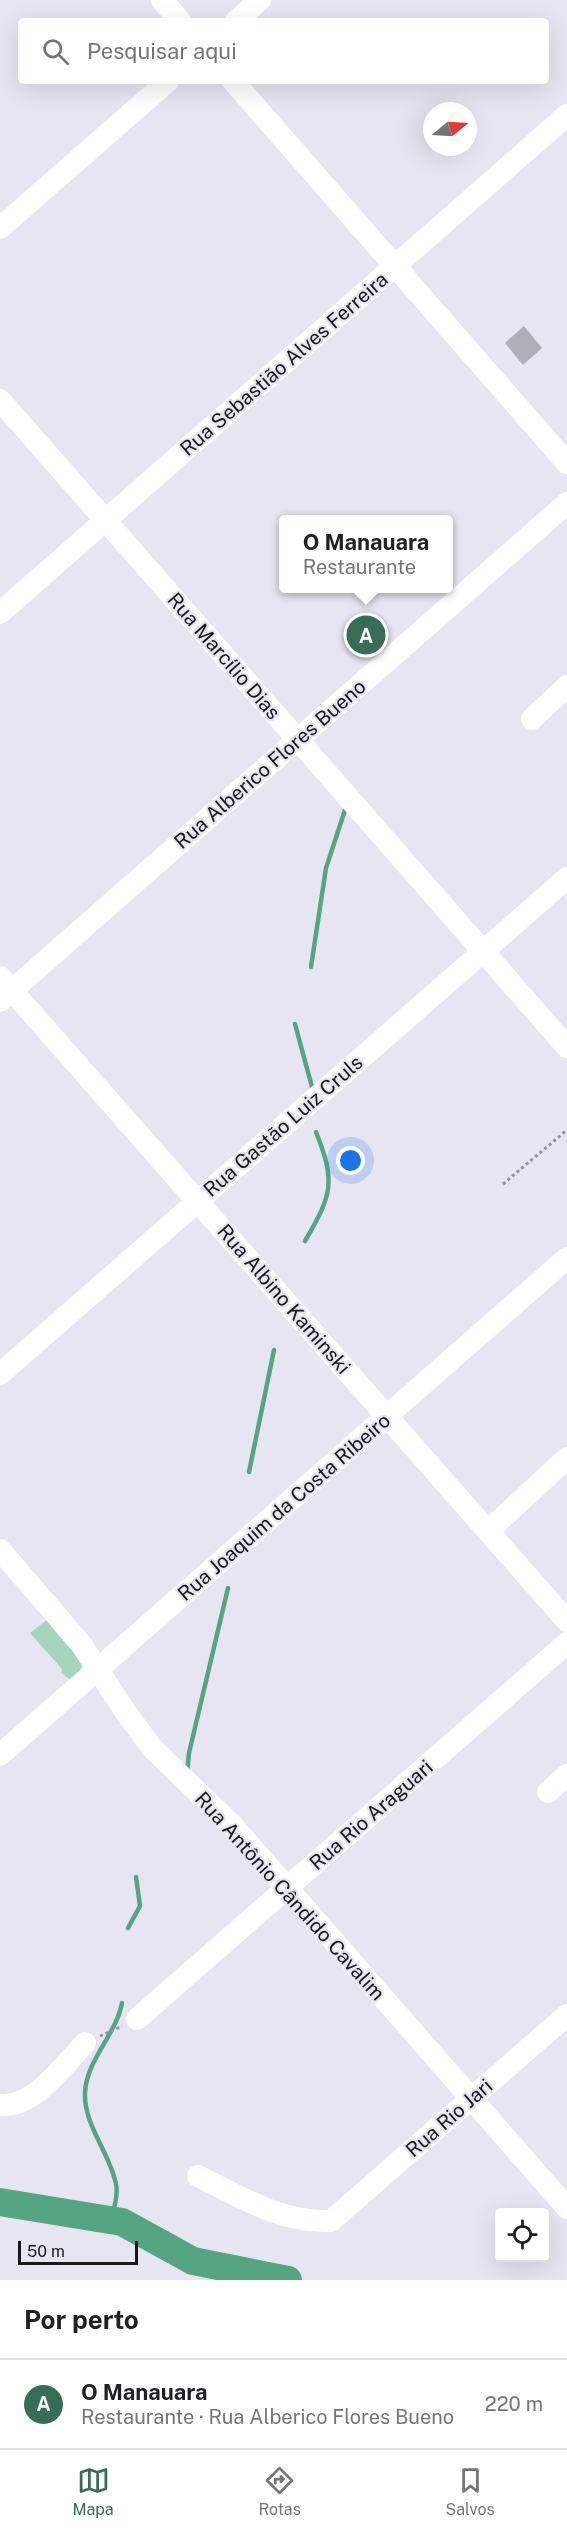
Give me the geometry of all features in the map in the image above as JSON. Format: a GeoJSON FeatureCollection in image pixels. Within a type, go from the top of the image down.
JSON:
{"type":"FeatureCollection","features":[{"type":"Feature","properties":{"kind":"street"},"geometry":{"type":"LineString","coordinates":[[162,0],[177,18]]}},
{"type":"Feature","properties":{"kind":"street"},"geometry":{"type":"LineString","coordinates":[[239,18],[260,0]]}},
{"type":"Feature","properties":{"kind":"street"},"geometry":{"type":"LineString","coordinates":[[0,228],[165,84]]}},
{"type":"Feature","properties":{"kind":"street"},"geometry":{"type":"LineString","coordinates":[[236,84],[567,463]]}},
{"type":"Feature","properties":{"kind":"street","name":"Rua Sebastião Alves Ferreira"},"geometry":{"type":"LineString","coordinates":[[0,613],[567,115]]}},
{"type":"Feature","properties":{"kind":"street","name":"Rua Marcílio Dias"},"geometry":{"type":"LineString","coordinates":[[0,400],[567,1047]]}},
{"type":"Feature","properties":{"kind":"street","name":"Rua Alberico Flores Bueno"},"geometry":{"type":"LineString","coordinates":[[4,989],[297,740],[567,503]]}},
{"type":"Feature","properties":{"kind":"street"},"geometry":{"type":"LineString","coordinates":[[532,718],[567,686]]}},
{"type":"Feature","properties":{"kind":"street","name":"Rua Gastão Luiz Cruls"},"geometry":{"type":"LineString","coordinates":[[0,1374],[567,878]]}},
{"type":"Feature","properties":{"kind":"street","name":"Rua Albino Kaminski"},"geometry":{"type":"LineString","coordinates":[[4,989],[197,1201],[567,1621]]}},
{"type":"Feature","properties":{"kind":"street","name":"Rua Joaquim da Costa Ribeiro"},"geometry":{"type":"LineString","coordinates":[[0,1755],[567,1258]]}},
{"type":"Feature","properties":{"kind":"street"},"geometry":{"type":"LineString","coordinates":[[488,1531],[567,1458]]}},
{"type":"Feature","properties":{"kind":"street","name":"Rua Antônio Cândido Cavalim"},"geometry":{"type":"LineString","coordinates":[[0,1550],[76,1638],[152,1748],[233,1826],[567,2208]]}},
{"type":"Feature","properties":{"kind":"street","name":"Rua Rio Araguari"},"geometry":{"type":"LineString","coordinates":[[137,2019],[567,1643]]}},
{"type":"Feature","properties":{"kind":"street"},"geometry":{"type":"LineString","coordinates":[[548,1791],[567,1775]]}},
{"type":"Feature","properties":{"kind":"street","name":"Rua Rio Jari"},"geometry":{"type":"LineString","coordinates":[[198,2176],[270,2211],[294,2218],[331,2221],[567,2016]]}},
{"type":"Feature","properties":{"kind":"street"},"geometry":{"type":"LineString","coordinates":[[0,2105],[18,2104],[35,2094],[85,2043]]}},
{"type":"Feature","properties":{"kind":"path"},"geometry":{"type":"LineString","coordinates":[[503,1184],[567,1130]]}},
{"type":"Feature","properties":{"kind":"path"},"geometry":{"type":"LineString","coordinates":[[85,2043],[137,2019]]}},
{"type":"Feature","properties":{"kind":"green space"},"geometry":{"type":"Polygon","coordinates":[[[49,1618],[82,1664],[81,1671],[71,1680],[61,1673],[62,1669],[30,1633],[49,1618]]]}},
{"type":"Feature","properties":{"kind":"building"},"geometry":{"type":"Polygon","coordinates":[[[524,326],[542,348],[523,365],[505,343],[524,326]]]}},
{"type":"Feature","properties":{"kind":"waterway"},"geometry":{"type":"LineString","coordinates":[[311,967],[326,868],[345,810]]}},
{"type":"Feature","properties":{"kind":"waterway"},"geometry":{"type":"LineString","coordinates":[[295,1024],[312,1087]]}},
{"type":"Feature","properties":{"kind":"waterway"},"geometry":{"type":"LineString","coordinates":[[305,1241],[321,1212],[328,1188],[327,1164],[316,1132]]}},
{"type":"Feature","properties":{"kind":"waterway"},"geometry":{"type":"LineString","coordinates":[[249,1472],[274,1350]]}},
{"type":"Feature","properties":{"kind":"waterway"},"geometry":{"type":"LineString","coordinates":[[187,1773],[189,1753],[228,1588]]}},
{"type":"Feature","properties":{"kind":"waterway"},"geometry":{"type":"LineString","coordinates":[[128,1928],[140,1906],[136,1877]]}},
{"type":"Feature","properties":{"kind":"waterway"},"geometry":{"type":"LineString","coordinates":[[112,2220],[117,2188],[113,2172],[88,2116],[85,2092],[91,2069],[114,2026],[122,2003]]}},
{"type":"Feature","properties":{"kind":"waterway"},"geometry":{"type":"LineString","coordinates":[[0,2202],[122,2222],[193,2261],[288,2280]]}},
{"type":"Feature","properties":{"kind":"place","name":"O Manauara"},"geometry":{"type":"Point","coordinates":[366,635]}}]}
